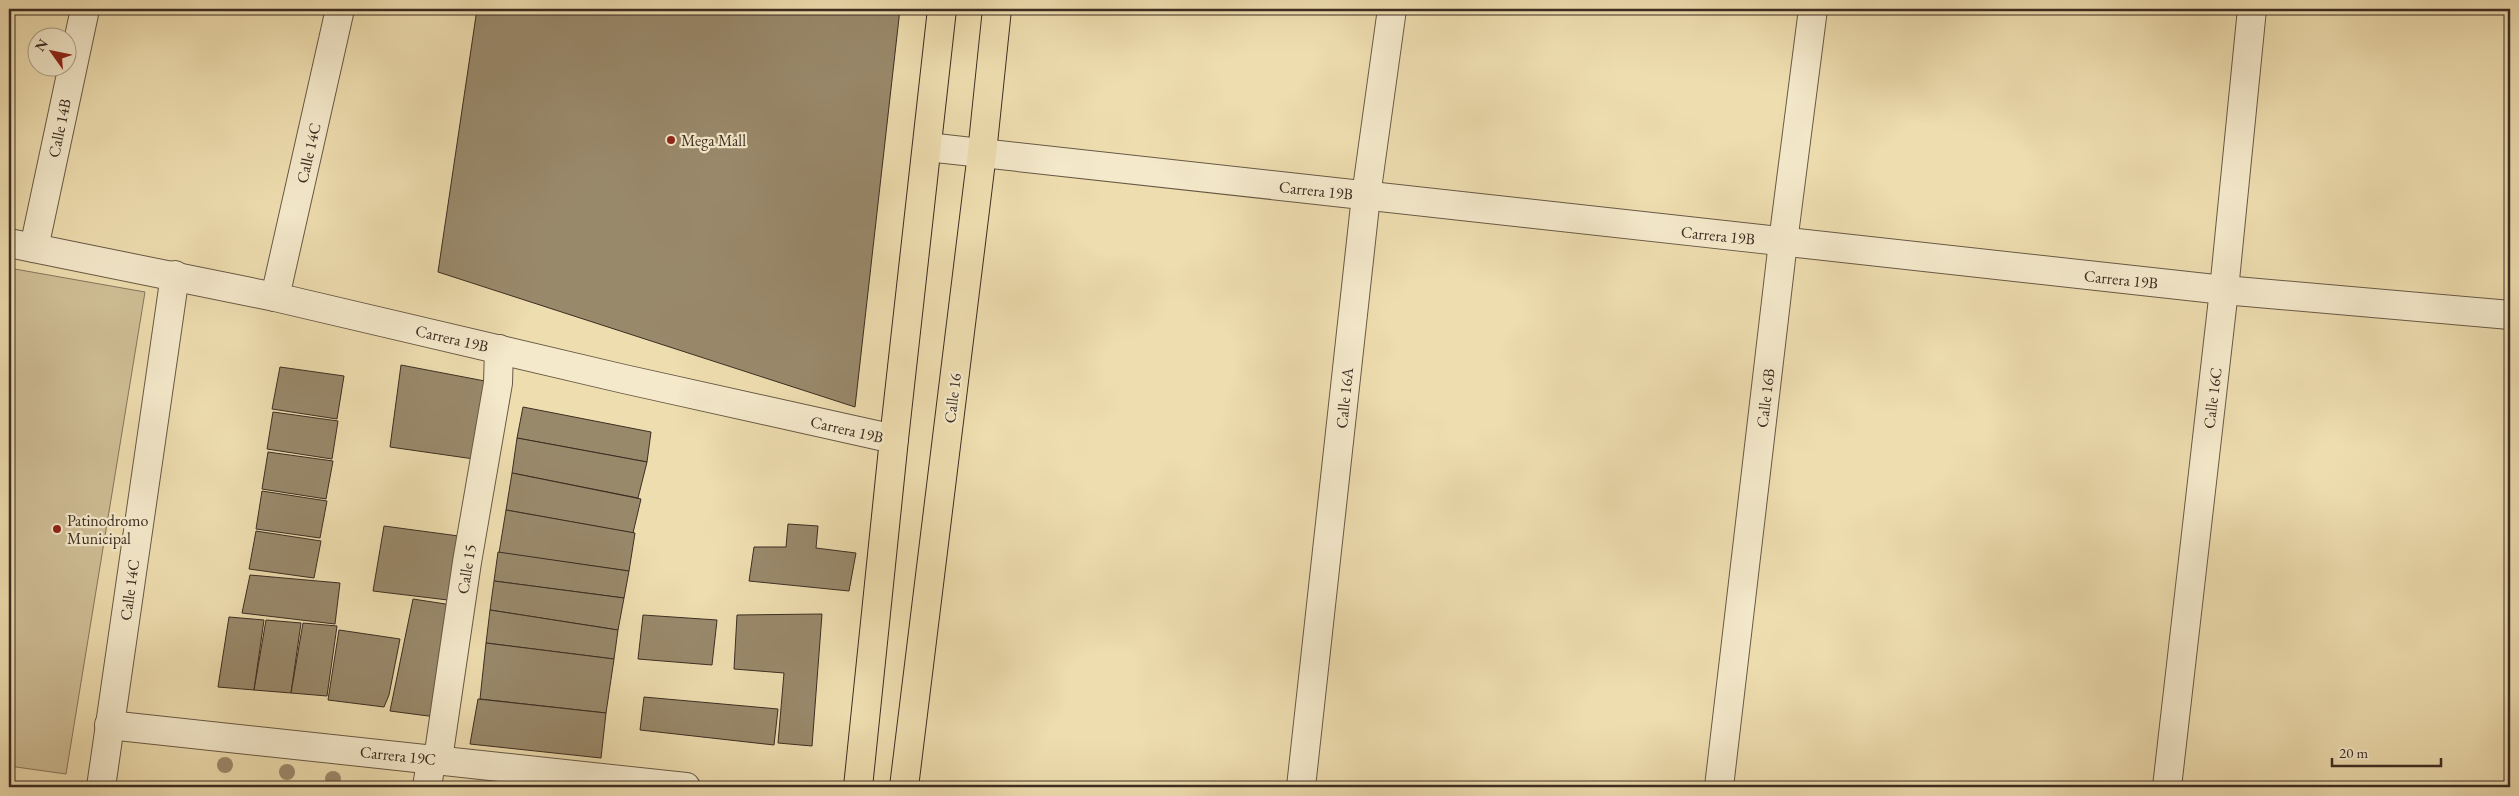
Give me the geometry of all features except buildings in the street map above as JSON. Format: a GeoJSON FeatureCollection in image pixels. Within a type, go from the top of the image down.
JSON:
{"type":"FeatureCollection","features":[{"type":"Feature","properties":{"kind":"main road"},"geometry":{"type":"LineString","coordinates":[[858,787],[894,439],[942,9]]}},
{"type":"Feature","properties":{"kind":"main road","name":"Calle 16"},"geometry":{"type":"LineString","coordinates":[[904,787],[982,153],[997,9]]}},
{"type":"Feature","properties":{"kind":"street","name":"Calle 14B"},"geometry":{"type":"LineString","coordinates":[[21,246],[85,9]]}},
{"type":"Feature","properties":{"kind":"street","name":"Calle 14C"},"geometry":{"type":"LineString","coordinates":[[275,297],[340,9]]}},
{"type":"Feature","properties":{"kind":"street","name":"Calle 16A"},"geometry":{"type":"LineString","coordinates":[[1301,787],[1366,196],[1392,9]]}},
{"type":"Feature","properties":{"kind":"street","name":"Calle 16B"},"geometry":{"type":"LineString","coordinates":[[1719,787],[1783,242],[1813,9]]}},
{"type":"Feature","properties":{"kind":"street","name":"Calle 16C"},"geometry":{"type":"LineString","coordinates":[[2167,787],[2224,290],[2252,9]]}},
{"type":"Feature","properties":{"kind":"street","name":"Carrera 19B"},"geometry":{"type":"LineString","coordinates":[[927,147],[2224,290],[2510,316]]}},
{"type":"Feature","properties":{"kind":"street","name":"Carrera 19B"},"geometry":{"type":"LineString","coordinates":[[21,246],[175,275],[275,297],[894,439]]}},
{"type":"Feature","properties":{"kind":"street","name":"Calle 14C"},"geometry":{"type":"LineString","coordinates":[[101,787],[175,275]]}},
{"type":"Feature","properties":{"kind":"street","name":"Calle 15"},"geometry":{"type":"LineString","coordinates":[[427,787],[430,768],[438,759],[467,562],[498,383],[499,349]]}},
{"type":"Feature","properties":{"kind":"street","name":"Carrera 19C"},"geometry":{"type":"LineString","coordinates":[[109,726],[438,759],[686,787]]}},
{"type":"Feature","properties":{"kind":"shaded area","name":"Patinodromo Municipal"},"geometry":{"type":"Polygon","coordinates":[[[9,268],[145,292],[66,774],[9,766],[9,268]]]}},
{"type":"Feature","properties":{"kind":"place","name":"Mega Mall"},"geometry":{"type":"Point","coordinates":[671,140]}},
{"type":"Feature","properties":{"kind":"place","name":"Patinodromo Municipal"},"geometry":{"type":"Point","coordinates":[57,529]}}]}
